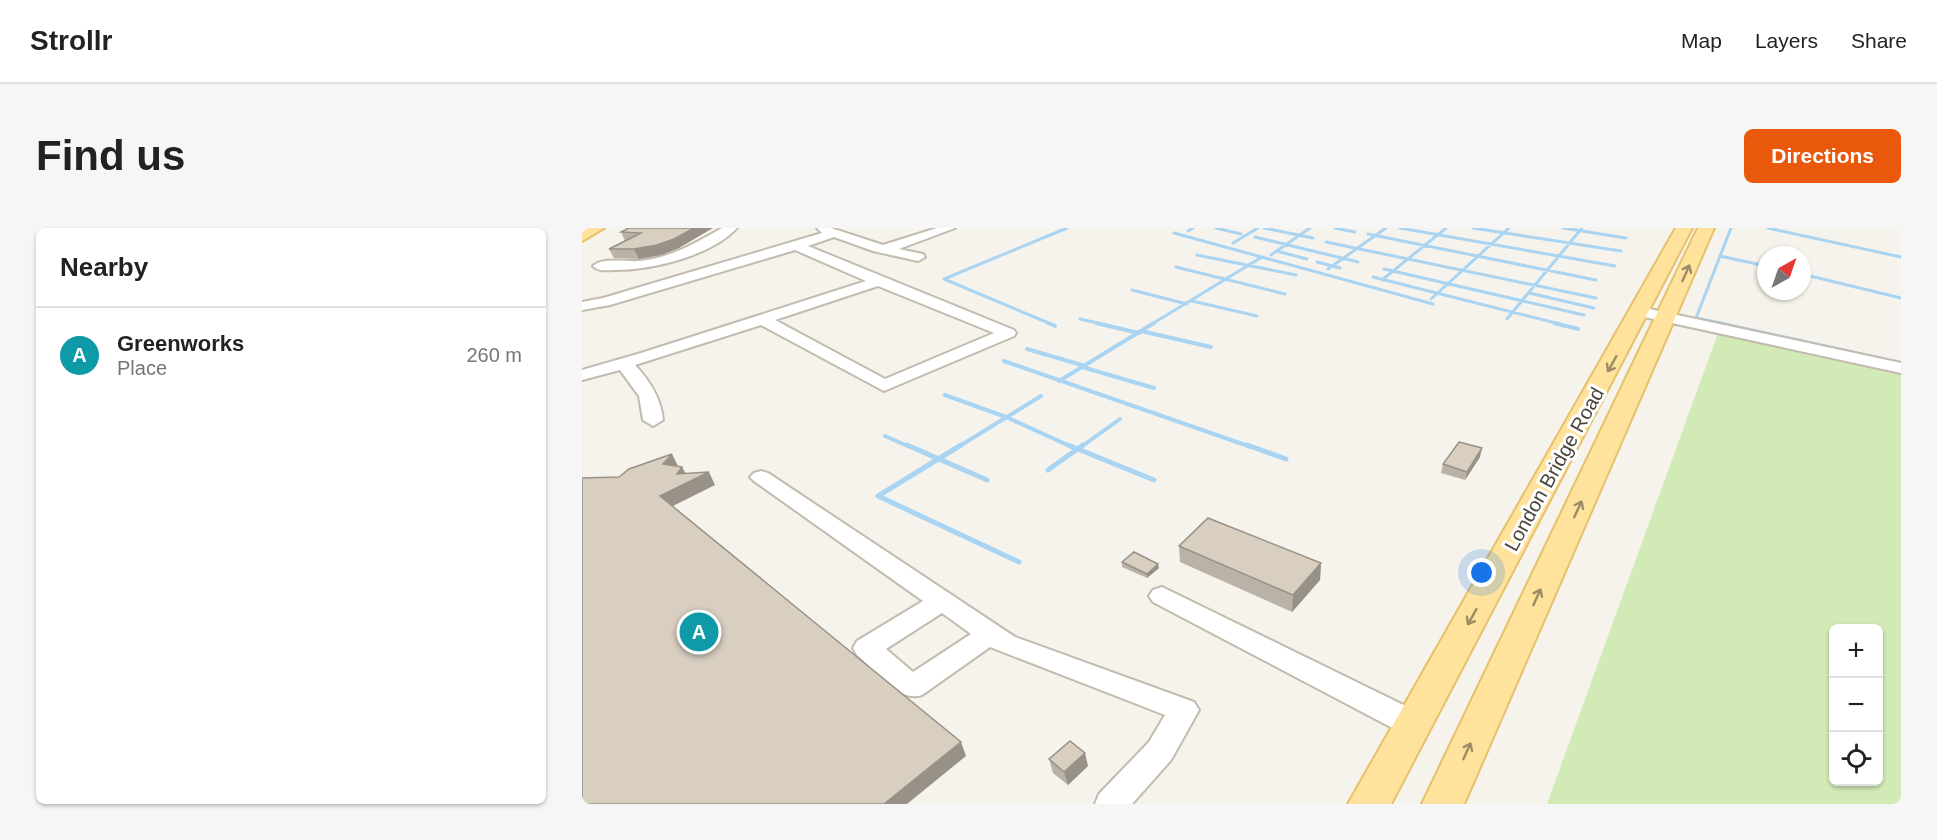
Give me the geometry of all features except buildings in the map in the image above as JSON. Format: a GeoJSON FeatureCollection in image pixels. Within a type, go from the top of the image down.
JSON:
{"type":"FeatureCollection","features":[{"type":"Feature","properties":{"kind":"main road"},"geometry":{"type":"LineString","coordinates":[[582,236],[596,228]]}},
{"type":"Feature","properties":{"kind":"main road","name":"London Bridge Road"},"geometry":{"type":"LineString","coordinates":[[1369,804],[1684,228]]}},
{"type":"Feature","properties":{"kind":"main road","name":"London Bridge Road"},"geometry":{"type":"LineString","coordinates":[[1443,804],[1667,318],[1706,228]]}},
{"type":"Feature","properties":{"kind":"main road"},"geometry":{"type":"LineString","coordinates":[[1510,547],[1553,562]]}},
{"type":"Feature","properties":{"kind":"street"},"geometry":{"type":"LineString","coordinates":[[600,266],[649,266],[671,261],[731,228]]}},
{"type":"Feature","properties":{"kind":"street"},"geometry":{"type":"LineString","coordinates":[[882,249],[949,228]]}},
{"type":"Feature","properties":{"kind":"street"},"geometry":{"type":"LineString","coordinates":[[582,306],[604,302],[796,246],[828,230],[882,249],[918,257]]}},
{"type":"Feature","properties":{"kind":"street"},"geometry":{"type":"LineString","coordinates":[[762,319],[884,387],[1008,333],[796,246]]}},
{"type":"Feature","properties":{"kind":"street"},"geometry":{"type":"LineString","coordinates":[[582,375],[879,280]]}},
{"type":"Feature","properties":{"kind":"street"},"geometry":{"type":"LineString","coordinates":[[1640,312],[1901,368]]}},
{"type":"Feature","properties":{"kind":"street"},"geometry":{"type":"LineString","coordinates":[[623,363],[636,375],[648,394],[653,408],[653,420]]}},
{"type":"Feature","properties":{"kind":"street"},"geometry":{"type":"LineString","coordinates":[[761,477],[1005,644],[1184,710],[1160,751],[1111,804]]}},
{"type":"Feature","properties":{"kind":"street"},"geometry":{"type":"LineString","coordinates":[[1162,596],[1413,724]]}},
{"type":"Feature","properties":{"kind":"street"},"geometry":{"type":"LineString","coordinates":[[942,601],[867,648],[912,687],[990,633]]}},
{"type":"Feature","properties":{"kind":"green space"},"geometry":{"type":"Polygon","coordinates":[[[1718,333],[1901,374],[1901,804],[1547,804],[1718,333]]]}},
{"type":"Feature","properties":{"kind":"waterway"},"geometry":{"type":"LineString","coordinates":[[1051,324],[944,279],[1067,228]]}},
{"type":"Feature","properties":{"kind":"waterway"},"geometry":{"type":"LineString","coordinates":[[1188,231],[1193,228]]}},
{"type":"Feature","properties":{"kind":"waterway"},"geometry":{"type":"LineString","coordinates":[[1216,228],[1241,234]]}},
{"type":"Feature","properties":{"kind":"waterway"},"geometry":{"type":"LineString","coordinates":[[1233,243],[1258,228]]}},
{"type":"Feature","properties":{"kind":"waterway"},"geometry":{"type":"LineString","coordinates":[[1264,228],[1300,235]]}},
{"type":"Feature","properties":{"kind":"waterway"},"geometry":{"type":"LineString","coordinates":[[1300,235],[1310,228]]}},
{"type":"Feature","properties":{"kind":"waterway"},"geometry":{"type":"LineString","coordinates":[[1335,228],[1355,232]]}},
{"type":"Feature","properties":{"kind":"waterway"},"geometry":{"type":"LineString","coordinates":[[1375,235],[1386,228]]}},
{"type":"Feature","properties":{"kind":"waterway"},"geometry":{"type":"LineString","coordinates":[[1400,228],[1438,235]]}},
{"type":"Feature","properties":{"kind":"waterway"},"geometry":{"type":"LineString","coordinates":[[1438,235],[1446,228]]}},
{"type":"Feature","properties":{"kind":"waterway"},"geometry":{"type":"LineString","coordinates":[[1473,228],[1504,233]]}},
{"type":"Feature","properties":{"kind":"waterway"},"geometry":{"type":"LineString","coordinates":[[1504,233],[1509,228]]}},
{"type":"Feature","properties":{"kind":"waterway"},"geometry":{"type":"LineString","coordinates":[[1563,228],[1580,231]]}},
{"type":"Feature","properties":{"kind":"waterway"},"geometry":{"type":"LineString","coordinates":[[1720,256],[1731,228]]}},
{"type":"Feature","properties":{"kind":"waterway"},"geometry":{"type":"LineString","coordinates":[[1768,228],[1901,257]]}},
{"type":"Feature","properties":{"kind":"waterway"},"geometry":{"type":"LineString","coordinates":[[1570,243],[1580,231]]}},
{"type":"Feature","properties":{"kind":"waterway"},"geometry":{"type":"LineString","coordinates":[[1580,231],[1626,238]]}},
{"type":"Feature","properties":{"kind":"waterway"},"geometry":{"type":"LineString","coordinates":[[1174,233],[1262,257]]}},
{"type":"Feature","properties":{"kind":"waterway"},"geometry":{"type":"LineString","coordinates":[[1491,244],[1504,233]]}},
{"type":"Feature","properties":{"kind":"waterway"},"geometry":{"type":"LineString","coordinates":[[1504,233],[1570,243]]}},
{"type":"Feature","properties":{"kind":"waterway"},"geometry":{"type":"LineString","coordinates":[[1368,234],[1375,235]]}},
{"type":"Feature","properties":{"kind":"waterway"},"geometry":{"type":"LineString","coordinates":[[1286,245],[1300,235]]}},
{"type":"Feature","properties":{"kind":"waterway"},"geometry":{"type":"LineString","coordinates":[[1300,235],[1313,238]]}},
{"type":"Feature","properties":{"kind":"waterway"},"geometry":{"type":"LineString","coordinates":[[1357,248],[1375,235]]}},
{"type":"Feature","properties":{"kind":"waterway"},"geometry":{"type":"LineString","coordinates":[[1375,235],[1425,245]]}},
{"type":"Feature","properties":{"kind":"waterway"},"geometry":{"type":"LineString","coordinates":[[1425,245],[1438,235]]}},
{"type":"Feature","properties":{"kind":"waterway"},"geometry":{"type":"LineString","coordinates":[[1438,235],[1491,244]]}},
{"type":"Feature","properties":{"kind":"waterway"},"geometry":{"type":"LineString","coordinates":[[1255,237],[1286,245]]}},
{"type":"Feature","properties":{"kind":"waterway"},"geometry":{"type":"LineString","coordinates":[[1326,242],[1357,248]]}},
{"type":"Feature","properties":{"kind":"waterway"},"geometry":{"type":"LineString","coordinates":[[1559,256],[1570,243]]}},
{"type":"Feature","properties":{"kind":"waterway"},"geometry":{"type":"LineString","coordinates":[[1570,243],[1621,251]]}},
{"type":"Feature","properties":{"kind":"waterway"},"geometry":{"type":"LineString","coordinates":[[1478,256],[1491,244]]}},
{"type":"Feature","properties":{"kind":"waterway"},"geometry":{"type":"LineString","coordinates":[[1491,244],[1559,256]]}},
{"type":"Feature","properties":{"kind":"waterway"},"geometry":{"type":"LineString","coordinates":[[1277,251],[1286,245]]}},
{"type":"Feature","properties":{"kind":"waterway"},"geometry":{"type":"LineString","coordinates":[[1286,245],[1343,258]]}},
{"type":"Feature","properties":{"kind":"waterway"},"geometry":{"type":"LineString","coordinates":[[1408,259],[1425,245]]}},
{"type":"Feature","properties":{"kind":"waterway"},"geometry":{"type":"LineString","coordinates":[[1425,245],[1478,256]]}},
{"type":"Feature","properties":{"kind":"waterway"},"geometry":{"type":"LineString","coordinates":[[1343,258],[1357,248]]}},
{"type":"Feature","properties":{"kind":"waterway"},"geometry":{"type":"LineString","coordinates":[[1357,248],[1408,259]]}},
{"type":"Feature","properties":{"kind":"waterway"},"geometry":{"type":"LineString","coordinates":[[1271,255],[1277,251]]}},
{"type":"Feature","properties":{"kind":"waterway"},"geometry":{"type":"LineString","coordinates":[[1277,251],[1307,259]]}},
{"type":"Feature","properties":{"kind":"waterway"},"geometry":{"type":"LineString","coordinates":[[1197,255],[1248,265]]}},
{"type":"Feature","properties":{"kind":"waterway"},"geometry":{"type":"LineString","coordinates":[[1463,270],[1478,256]]}},
{"type":"Feature","properties":{"kind":"waterway"},"geometry":{"type":"LineString","coordinates":[[1478,256],[1547,270]]}},
{"type":"Feature","properties":{"kind":"waterway"},"geometry":{"type":"LineString","coordinates":[[1547,270],[1559,256]]}},
{"type":"Feature","properties":{"kind":"waterway"},"geometry":{"type":"LineString","coordinates":[[1559,256],[1615,266]]}},
{"type":"Feature","properties":{"kind":"waterway"},"geometry":{"type":"LineString","coordinates":[[1720,256],[1757,264]]}},
{"type":"Feature","properties":{"kind":"waterway"},"geometry":{"type":"LineString","coordinates":[[1720,256],[1696,318],[1725,324]]}},
{"type":"Feature","properties":{"kind":"waterway"},"geometry":{"type":"LineString","coordinates":[[1248,265],[1262,257]]}},
{"type":"Feature","properties":{"kind":"waterway"},"geometry":{"type":"LineString","coordinates":[[1262,257],[1433,304]]}},
{"type":"Feature","properties":{"kind":"waterway"},"geometry":{"type":"LineString","coordinates":[[1332,266],[1343,258]]}},
{"type":"Feature","properties":{"kind":"waterway"},"geometry":{"type":"LineString","coordinates":[[1343,258],[1358,262]]}},
{"type":"Feature","properties":{"kind":"waterway"},"geometry":{"type":"LineString","coordinates":[[1393,271],[1408,259]]}},
{"type":"Feature","properties":{"kind":"waterway"},"geometry":{"type":"LineString","coordinates":[[1408,259],[1463,270]]}},
{"type":"Feature","properties":{"kind":"waterway"},"geometry":{"type":"LineString","coordinates":[[1317,262],[1332,266]]}},
{"type":"Feature","properties":{"kind":"waterway"},"geometry":{"type":"LineString","coordinates":[[1225,279],[1248,265]]}},
{"type":"Feature","properties":{"kind":"waterway"},"geometry":{"type":"LineString","coordinates":[[1248,265],[1296,275]]}},
{"type":"Feature","properties":{"kind":"waterway"},"geometry":{"type":"LineString","coordinates":[[1328,269],[1332,266]]}},
{"type":"Feature","properties":{"kind":"waterway"},"geometry":{"type":"LineString","coordinates":[[1332,266],[1340,268]]}},
{"type":"Feature","properties":{"kind":"waterway"},"geometry":{"type":"LineString","coordinates":[[1176,267],[1225,279]]}},
{"type":"Feature","properties":{"kind":"waterway"},"geometry":{"type":"LineString","coordinates":[[1384,269],[1393,271]]}},
{"type":"Feature","properties":{"kind":"waterway"},"geometry":{"type":"LineString","coordinates":[[1448,284],[1463,270]]}},
{"type":"Feature","properties":{"kind":"waterway"},"geometry":{"type":"LineString","coordinates":[[1463,270],[1535,285]]}},
{"type":"Feature","properties":{"kind":"waterway"},"geometry":{"type":"LineString","coordinates":[[1535,285],[1547,270]]}},
{"type":"Feature","properties":{"kind":"waterway"},"geometry":{"type":"LineString","coordinates":[[1547,270],[1596,280]]}},
{"type":"Feature","properties":{"kind":"waterway"},"geometry":{"type":"LineString","coordinates":[[1383,279],[1393,271]]}},
{"type":"Feature","properties":{"kind":"waterway"},"geometry":{"type":"LineString","coordinates":[[1393,271],[1448,284]]}},
{"type":"Feature","properties":{"kind":"waterway"},"geometry":{"type":"LineString","coordinates":[[1811,276],[1901,298]]}},
{"type":"Feature","properties":{"kind":"waterway"},"geometry":{"type":"LineString","coordinates":[[1373,277],[1383,279]]}},
{"type":"Feature","properties":{"kind":"waterway"},"geometry":{"type":"LineString","coordinates":[[1185,304],[1225,279]]}},
{"type":"Feature","properties":{"kind":"waterway"},"geometry":{"type":"LineString","coordinates":[[1225,279],[1285,294]]}},
{"type":"Feature","properties":{"kind":"waterway"},"geometry":{"type":"LineString","coordinates":[[1383,279],[1437,293]]}},
{"type":"Feature","properties":{"kind":"waterway"},"geometry":{"type":"LineString","coordinates":[[1437,293],[1448,284]]}},
{"type":"Feature","properties":{"kind":"waterway"},"geometry":{"type":"LineString","coordinates":[[1448,284],[1522,301]]}},
{"type":"Feature","properties":{"kind":"waterway"},"geometry":{"type":"LineString","coordinates":[[1522,301],[1535,285]]}},
{"type":"Feature","properties":{"kind":"waterway"},"geometry":{"type":"LineString","coordinates":[[1535,285],[1596,298]]}},
{"type":"Feature","properties":{"kind":"waterway"},"geometry":{"type":"LineString","coordinates":[[1132,290],[1185,304]]}},
{"type":"Feature","properties":{"kind":"waterway"},"geometry":{"type":"LineString","coordinates":[[1431,299],[1437,293]]}},
{"type":"Feature","properties":{"kind":"waterway"},"geometry":{"type":"LineString","coordinates":[[1437,293],[1513,312]]}},
{"type":"Feature","properties":{"kind":"waterway"},"geometry":{"type":"LineString","coordinates":[[1529,293],[1594,308]]}},
{"type":"Feature","properties":{"kind":"waterway"},"geometry":{"type":"LineString","coordinates":[[1192,301],[1257,316]]}},
{"type":"Feature","properties":{"kind":"waterway"},"geometry":{"type":"LineString","coordinates":[[1513,312],[1522,301]]}},
{"type":"Feature","properties":{"kind":"waterway"},"geometry":{"type":"LineString","coordinates":[[1522,301],[1584,315]]}},
{"type":"Feature","properties":{"kind":"waterway"},"geometry":{"type":"LineString","coordinates":[[1152,324],[1185,304]]}},
{"type":"Feature","properties":{"kind":"waterway"},"geometry":{"type":"LineString","coordinates":[[1507,319],[1513,312]]}},
{"type":"Feature","properties":{"kind":"waterway"},"geometry":{"type":"LineString","coordinates":[[1513,312],[1560,324]]}},
{"type":"Feature","properties":{"kind":"waterway"},"geometry":{"type":"LineString","coordinates":[[1080,319],[1102,324]]}},
{"type":"Feature","properties":{"kind":"waterway"},"geometry":{"type":"LineString","coordinates":[[1048,323],[1055,326]]}},
{"type":"Feature","properties":{"kind":"waterway"},"geometry":{"type":"LineString","coordinates":[[1096,323],[1138,333]]}},
{"type":"Feature","properties":{"kind":"waterway"},"geometry":{"type":"LineString","coordinates":[[1138,333],[1154,323]]}},
{"type":"Feature","properties":{"kind":"waterway"},"geometry":{"type":"LineString","coordinates":[[1554,323],[1578,329]]}},
{"type":"Feature","properties":{"kind":"waterway"},"geometry":{"type":"LineString","coordinates":[[1718,323],[1901,363]]}},
{"type":"Feature","properties":{"kind":"waterway"},"geometry":{"type":"LineString","coordinates":[[1141,331],[1211,347]]}},
{"type":"Feature","properties":{"kind":"waterway"},"geometry":{"type":"LineString","coordinates":[[1084,366],[1138,333]]}},
{"type":"Feature","properties":{"kind":"waterway"},"geometry":{"type":"LineString","coordinates":[[1027,349],[1084,366]]}},
{"type":"Feature","properties":{"kind":"waterway"},"geometry":{"type":"LineString","coordinates":[[1004,361],[1060,380]]}},
{"type":"Feature","properties":{"kind":"waterway"},"geometry":{"type":"LineString","coordinates":[[1060,380],[1084,366]]}},
{"type":"Feature","properties":{"kind":"waterway"},"geometry":{"type":"LineString","coordinates":[[1082,367],[1154,388]]}},
{"type":"Feature","properties":{"kind":"waterway"},"geometry":{"type":"LineString","coordinates":[[1060,380],[1251,447]]}},
{"type":"Feature","properties":{"kind":"waterway"},"geometry":{"type":"LineString","coordinates":[[945,395],[1006,417]]}},
{"type":"Feature","properties":{"kind":"waterway"},"geometry":{"type":"LineString","coordinates":[[1006,417],[1041,396]]}},
{"type":"Feature","properties":{"kind":"waterway"},"geometry":{"type":"LineString","coordinates":[[958,447],[1006,417]]}},
{"type":"Feature","properties":{"kind":"waterway"},"geometry":{"type":"LineString","coordinates":[[1006,417],[1072,447]]}},
{"type":"Feature","properties":{"kind":"waterway"},"geometry":{"type":"LineString","coordinates":[[1081,447],[1120,419]]}},
{"type":"Feature","properties":{"kind":"waterway"},"geometry":{"type":"LineString","coordinates":[[885,436],[910,447]]}},
{"type":"Feature","properties":{"kind":"waterway"},"geometry":{"type":"LineString","coordinates":[[907,445],[939,459]]}},
{"type":"Feature","properties":{"kind":"waterway"},"geometry":{"type":"LineString","coordinates":[[939,459],[961,445]]}},
{"type":"Feature","properties":{"kind":"waterway"},"geometry":{"type":"LineString","coordinates":[[1068,445],[1078,449]]}},
{"type":"Feature","properties":{"kind":"waterway"},"geometry":{"type":"LineString","coordinates":[[1078,449],[1083,445]]}},
{"type":"Feature","properties":{"kind":"waterway"},"geometry":{"type":"LineString","coordinates":[[1247,445],[1286,459]]}},
{"type":"Feature","properties":{"kind":"waterway"},"geometry":{"type":"LineString","coordinates":[[1048,470],[1078,449]]}},
{"type":"Feature","properties":{"kind":"waterway"},"geometry":{"type":"LineString","coordinates":[[1078,449],[1154,480]]}},
{"type":"Feature","properties":{"kind":"waterway"},"geometry":{"type":"LineString","coordinates":[[939,459],[987,480]]}},
{"type":"Feature","properties":{"kind":"waterway"},"geometry":{"type":"LineString","coordinates":[[939,459],[878,496],[1019,562]]}},
{"type":"Feature","properties":{"kind":"place","name":"Greenworks"},"geometry":{"type":"Point","coordinates":[699,632]}}]}
